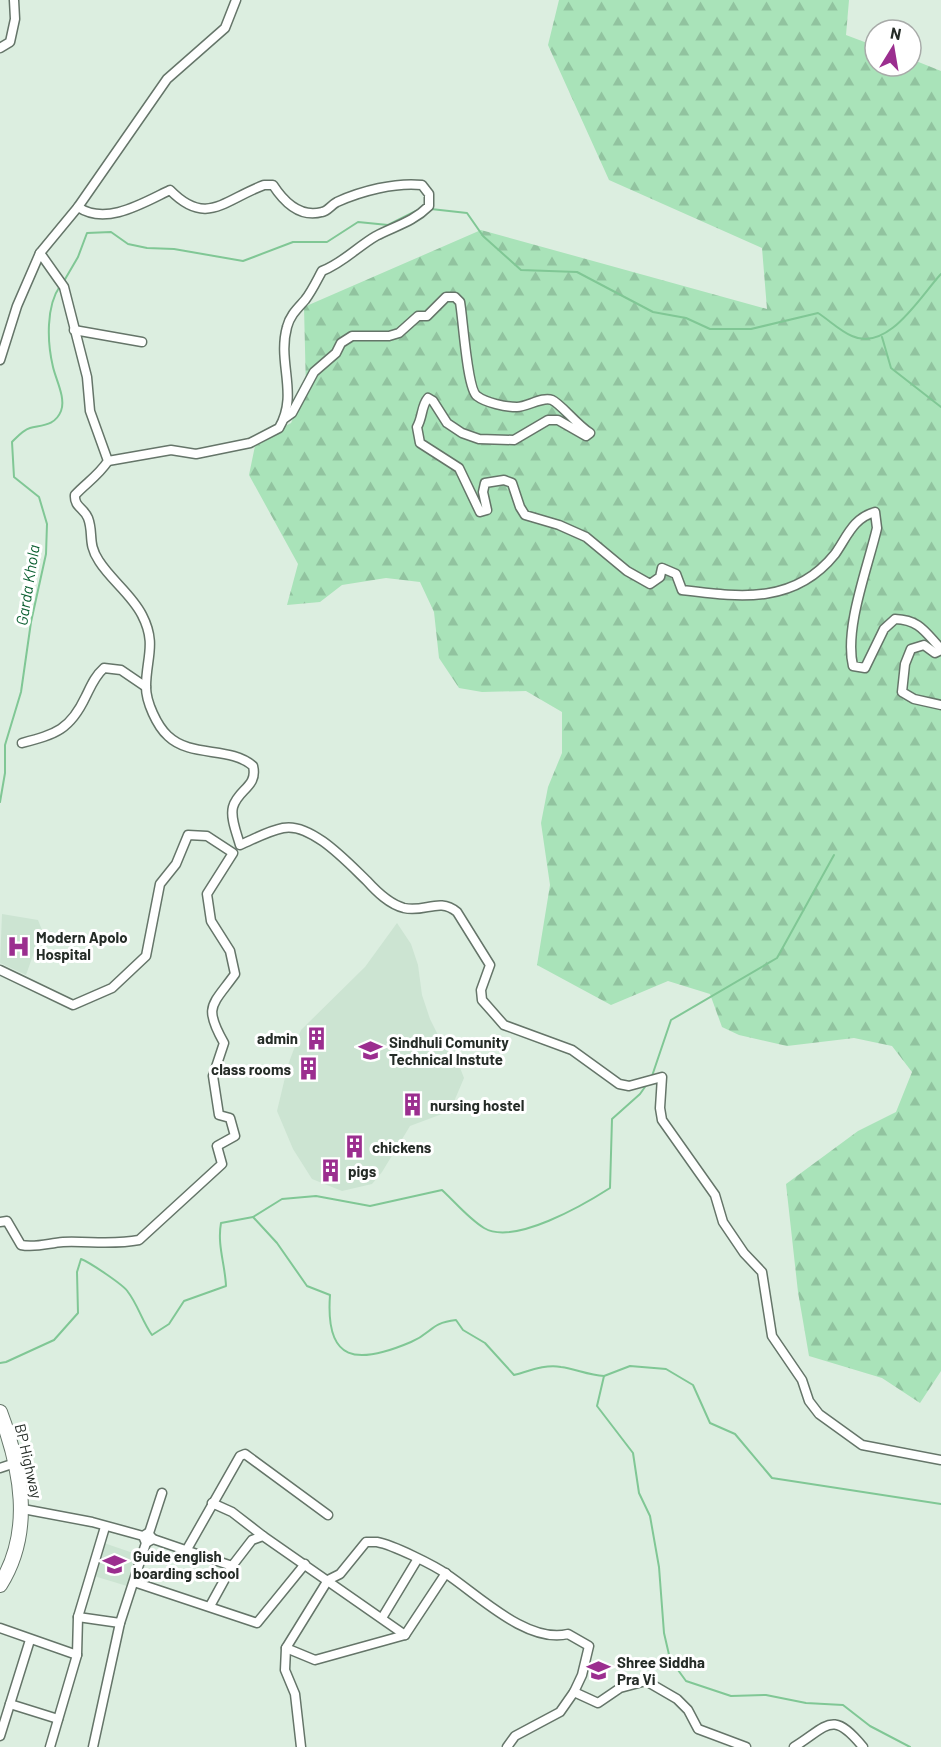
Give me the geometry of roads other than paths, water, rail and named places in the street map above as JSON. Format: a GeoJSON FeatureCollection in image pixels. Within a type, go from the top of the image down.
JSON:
{"type":"FeatureCollection","features":[{"type":"Feature","properties":{"kind":"highway","name":"BP Highway"},"geometry":{"type":"LineString","coordinates":[[0,1412],[15,1463],[23,1509],[13,1560],[0,1585]]}},
{"type":"Feature","properties":{"kind":"street"},"geometry":{"type":"LineString","coordinates":[[0,48],[10,42],[14,30],[14,0]]}},
{"type":"Feature","properties":{"kind":"street"},"geometry":{"type":"LineString","coordinates":[[0,360],[17,306],[40,253],[78,207],[167,79],[225,28],[236,0]]}},
{"type":"Feature","properties":{"kind":"street"},"geometry":{"type":"LineString","coordinates":[[78,207],[98,215],[116,213],[170,190],[192,208],[206,211],[264,185],[273,185],[294,209],[312,214],[324,212],[336,203],[389,184],[422,185],[429,194],[429,206],[412,221],[379,234],[355,249],[338,265],[321,271],[306,298],[294,310],[287,326],[284,345],[290,398],[285,418],[279,428],[250,443],[196,454],[171,450],[108,461],[92,482],[82,487],[74,499],[88,518],[90,544],[100,564],[142,614],[150,639],[146,687],[156,719],[168,736],[183,746],[235,757],[253,766],[255,775],[252,783],[236,799],[232,808],[240,845]]}},
{"type":"Feature","properties":{"kind":"street"},"geometry":{"type":"LineString","coordinates":[[40,253],[64,286],[87,377],[90,411],[108,461]]}},
{"type":"Feature","properties":{"kind":"street"},"geometry":{"type":"LineString","coordinates":[[285,418],[292,413],[314,372],[336,353],[341,343],[352,336],[389,336],[399,333],[418,316],[427,316],[446,297],[454,297],[460,302],[472,391],[477,396],[509,407],[525,407],[546,399],[553,400],[570,418],[590,433],[586,436],[558,420],[548,420],[514,440],[479,438],[462,433],[447,423],[433,401],[428,398],[423,408],[423,417],[417,427],[420,442],[459,468],[480,512],[487,510],[483,492],[485,483],[504,480],[512,483],[525,515],[586,537],[627,571],[650,584],[660,577],[662,568],[676,574],[682,590],[723,595],[770,594],[795,588],[816,573],[835,553],[862,515],[875,512],[877,528],[851,632],[850,651],[853,666],[865,668],[884,629],[895,619],[910,620],[921,627],[941,649],[935,653],[924,645],[911,649],[905,664],[902,692],[914,699],[941,705]]}},
{"type":"Feature","properties":{"kind":"street"},"geometry":{"type":"LineString","coordinates":[[75,330],[142,342]]}},
{"type":"Feature","properties":{"kind":"street"},"geometry":{"type":"LineString","coordinates":[[22,744],[54,735],[66,727],[76,716],[92,684],[104,668],[121,670],[146,687]]}},
{"type":"Feature","properties":{"kind":"street"},"geometry":{"type":"LineString","coordinates":[[0,1222],[7,1221],[21,1245],[31,1247],[61,1242],[122,1243],[139,1240],[222,1164],[217,1146],[235,1136],[230,1118],[219,1115],[213,1076],[224,1043],[211,1019],[212,1007],[236,974],[230,951],[211,921],[207,894],[232,853],[240,845],[285,827],[299,828],[318,837],[381,895],[404,908],[425,909],[442,903],[457,912],[490,965],[481,990],[482,1000],[504,1025],[572,1050],[619,1084],[629,1086],[662,1077],[660,1108],[662,1120],[715,1195],[723,1222],[744,1253],[762,1272],[772,1336],[802,1380],[809,1401],[838,1430],[862,1445],[941,1460]]}},
{"type":"Feature","properties":{"kind":"street"},"geometry":{"type":"LineString","coordinates":[[0,970],[73,1005],[112,988],[146,956],[160,884],[176,864],[188,836],[207,836],[232,853]]}},
{"type":"Feature","properties":{"kind":"street"},"geometry":{"type":"LineString","coordinates":[[186,1551],[240,1456],[245,1454],[328,1515]]}},
{"type":"Feature","properties":{"kind":"street"},"geometry":{"type":"LineString","coordinates":[[0,1468],[15,1463]]}},
{"type":"Feature","properties":{"kind":"street"},"geometry":{"type":"LineString","coordinates":[[93,1747],[120,1623],[162,1493]]}},
{"type":"Feature","properties":{"kind":"street"},"geometry":{"type":"LineString","coordinates":[[212,1503],[232,1512],[405,1635]]}},
{"type":"Feature","properties":{"kind":"street"},"geometry":{"type":"LineString","coordinates":[[23,1509],[148,1538],[232,1566]]}},
{"type":"Feature","properties":{"kind":"street"},"geometry":{"type":"LineString","coordinates":[[50,1747],[77,1655],[78,1617],[105,1527]]}},
{"type":"Feature","properties":{"kind":"street"},"geometry":{"type":"LineString","coordinates":[[210,1606],[232,1566],[252,1540],[263,1536]]}},
{"type":"Feature","properties":{"kind":"street"},"geometry":{"type":"LineString","coordinates":[[301,1747],[295,1694],[285,1670],[286,1648],[328,1580],[340,1574],[366,1542],[387,1544],[446,1573],[506,1616],[532,1631],[558,1636],[568,1634],[589,1646],[582,1675],[574,1692],[560,1712],[515,1736],[507,1747]]}},
{"type":"Feature","properties":{"kind":"street"},"geometry":{"type":"LineString","coordinates":[[382,1618],[417,1560]]}},
{"type":"Feature","properties":{"kind":"street"},"geometry":{"type":"LineString","coordinates":[[134,1582],[257,1623],[305,1564]]}},
{"type":"Feature","properties":{"kind":"street"},"geometry":{"type":"LineString","coordinates":[[286,1648],[315,1660],[405,1635],[446,1573]]}},
{"type":"Feature","properties":{"kind":"street"},"geometry":{"type":"LineString","coordinates":[[78,1617],[120,1623]]}},
{"type":"Feature","properties":{"kind":"street"},"geometry":{"type":"LineString","coordinates":[[0,1629],[77,1655]]}},
{"type":"Feature","properties":{"kind":"street"},"geometry":{"type":"LineString","coordinates":[[0,1736],[30,1640]]}},
{"type":"Feature","properties":{"kind":"street"},"geometry":{"type":"LineString","coordinates":[[574,1692],[598,1703],[620,1688],[646,1681],[677,1699],[688,1710],[698,1729],[746,1747]]}},
{"type":"Feature","properties":{"kind":"street"},"geometry":{"type":"LineString","coordinates":[[10,1704],[58,1719]]}},
{"type":"Feature","properties":{"kind":"street"},"geometry":{"type":"LineString","coordinates":[[794,1747],[818,1729],[832,1724],[843,1725],[863,1747]]}},
{"type":"Feature","properties":{"kind":"waterway"},"geometry":{"type":"LineString","coordinates":[[64,281],[78,257],[87,233],[111,232],[128,244],[243,261],[293,242],[327,242],[358,222],[388,225],[420,209]]}},
{"type":"Feature","properties":{"kind":"waterway"},"geometry":{"type":"LineString","coordinates":[[431,209],[467,213],[483,236],[521,270],[577,272],[653,312],[686,318],[710,329],[751,329],[818,313],[852,336],[865,339],[878,336],[891,329],[902,319],[941,274]]}},
{"type":"Feature","properties":{"kind":"waterway","name":"Garda Khola"},"geometry":{"type":"LineString","coordinates":[[0,802],[5,773],[5,745],[21,692],[31,622],[46,554],[47,524],[39,497],[14,477],[12,442],[27,429],[52,422],[61,411],[61,395],[53,367],[49,336],[52,304],[60,286]]}},
{"type":"Feature","properties":{"kind":"waterway"},"geometry":{"type":"LineString","coordinates":[[882,337],[891,368],[941,407]]}},
{"type":"Feature","properties":{"kind":"waterway"},"geometry":{"type":"LineString","coordinates":[[652,1076],[671,1020],[777,958],[834,855]]}},
{"type":"Feature","properties":{"kind":"waterway"},"geometry":{"type":"LineString","coordinates":[[0,1363],[54,1340],[78,1313],[77,1272],[81,1259],[125,1289],[135,1302],[152,1335],[169,1324],[184,1301],[226,1286],[221,1247],[221,1223],[253,1217],[282,1199],[316,1196],[370,1206],[442,1190],[478,1224],[497,1232],[513,1232],[549,1221],[610,1188],[612,1119],[640,1094],[647,1084]]}},
{"type":"Feature","properties":{"kind":"waterway"},"geometry":{"type":"LineString","coordinates":[[253,1217],[277,1243],[307,1286],[330,1295],[333,1334],[339,1346],[348,1353],[375,1354],[392,1349],[418,1339],[441,1323],[456,1320],[463,1330],[485,1343],[514,1375],[537,1368],[555,1366],[604,1376],[597,1406],[633,1453],[639,1493],[650,1516],[659,1567],[664,1633],[670,1659],[686,1681],[731,1696],[766,1695],[806,1703],[843,1705],[870,1726],[910,1747]]}},
{"type":"Feature","properties":{"kind":"waterway"},"geometry":{"type":"LineString","coordinates":[[604,1376],[630,1366],[666,1369],[693,1385],[710,1423],[735,1434],[772,1478],[941,1504]]}},
{"type":"Feature","properties":{"kind":"place","name":"Modern Apolo Hospital"},"geometry":{"type":"Point","coordinates":[18,946]}},
{"type":"Feature","properties":{"kind":"place","name":"admin"},"geometry":{"type":"Point","coordinates":[316,1038]}},
{"type":"Feature","properties":{"kind":"place","name":"Sindhuli Comunity Technical Instute"},"geometry":{"type":"Point","coordinates":[371,1051]}},
{"type":"Feature","properties":{"kind":"place","name":"class rooms"},"geometry":{"type":"Point","coordinates":[309,1069]}},
{"type":"Feature","properties":{"kind":"place","name":"nursing hostel"},"geometry":{"type":"Point","coordinates":[412,1105]}},
{"type":"Feature","properties":{"kind":"place","name":"chickens"},"geometry":{"type":"Point","coordinates":[354,1147]}},
{"type":"Feature","properties":{"kind":"place","name":"pigs"},"geometry":{"type":"Point","coordinates":[330,1171]}},
{"type":"Feature","properties":{"kind":"place","name":"Guide english boarding school"},"geometry":{"type":"Point","coordinates":[115,1565]}},
{"type":"Feature","properties":{"kind":"place","name":"Shree Siddha Pra Vi"},"geometry":{"type":"Point","coordinates":[599,1671]}}]}
